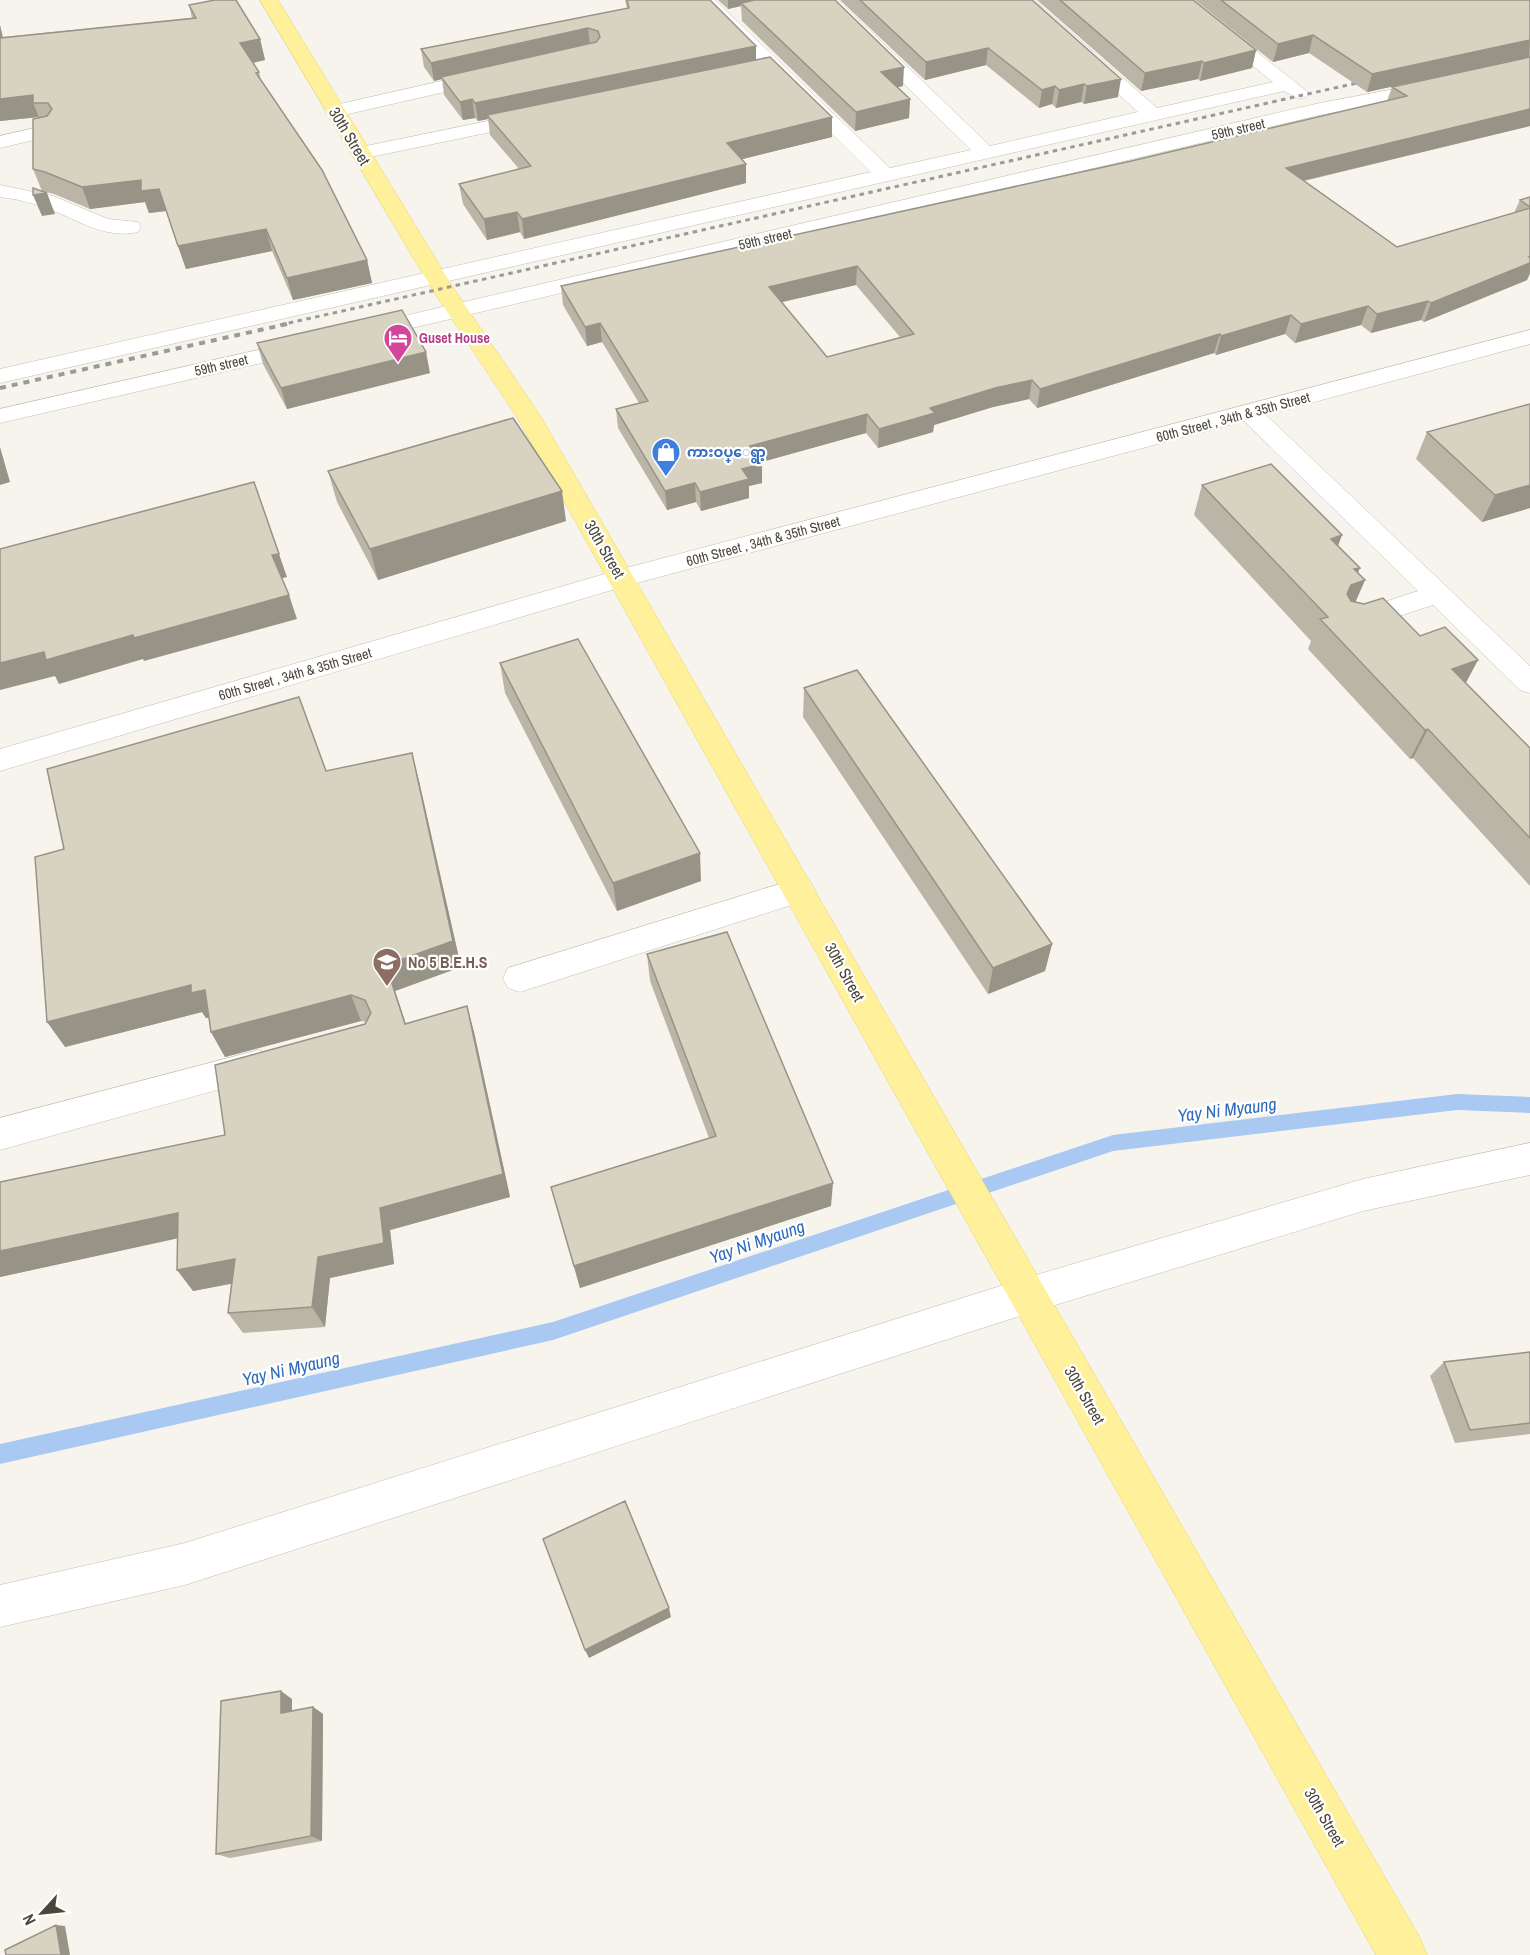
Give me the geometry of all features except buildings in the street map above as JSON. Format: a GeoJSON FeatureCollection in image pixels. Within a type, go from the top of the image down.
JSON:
{"type":"FeatureCollection","features":[{"type":"Feature","properties":{"kind":"main road","name":"30th Street"},"geometry":{"type":"LineString","coordinates":[[269,0],[457,311],[529,417],[1404,1955]]}},
{"type":"Feature","properties":{"kind":"street"},"geometry":{"type":"LineString","coordinates":[[705,0],[886,175]]}},
{"type":"Feature","properties":{"kind":"street"},"geometry":{"type":"LineString","coordinates":[[828,0],[986,153]]}},
{"type":"Feature","properties":{"kind":"street"},"geometry":{"type":"LineString","coordinates":[[1023,0],[1152,114]]}},
{"type":"Feature","properties":{"kind":"street"},"geometry":{"type":"LineString","coordinates":[[1180,0],[1320,109]]}},
{"type":"Feature","properties":{"kind":"street"},"geometry":{"type":"LineString","coordinates":[[722,18],[743,13]]}},
{"type":"Feature","properties":{"kind":"street"},"geometry":{"type":"LineString","coordinates":[[751,72],[774,68]]}},
{"type":"Feature","properties":{"kind":"street"},"geometry":{"type":"LineString","coordinates":[[335,111],[509,72]]}},
{"type":"Feature","properties":{"kind":"street"},"geometry":{"type":"LineString","coordinates":[[0,376],[1288,84]]}},
{"type":"Feature","properties":{"kind":"street","name":"59th street"},"geometry":{"type":"LineString","coordinates":[[0,416],[1320,109],[1452,84]]}},
{"type":"Feature","properties":{"kind":"street"},"geometry":{"type":"LineString","coordinates":[[361,153],[556,113]]}},
{"type":"Feature","properties":{"kind":"street"},"geometry":{"type":"LineString","coordinates":[[0,142],[48,131]]}},
{"type":"Feature","properties":{"kind":"street"},"geometry":{"type":"LineString","coordinates":[[0,191],[27,195],[73,211],[97,225],[130,226]]}},
{"type":"Feature","properties":{"kind":"street","name":"60th Street , 34th & 35th Street"},"geometry":{"type":"LineString","coordinates":[[0,760],[622,578],[1530,337]]}},
{"type":"Feature","properties":{"kind":"street"},"geometry":{"type":"LineString","coordinates":[[1250,413],[1530,683]]}},
{"type":"Feature","properties":{"kind":"street"},"geometry":{"type":"LineString","coordinates":[[1351,623],[1438,594]]}},
{"type":"Feature","properties":{"kind":"street"},"geometry":{"type":"LineString","coordinates":[[520,978],[799,891]]}},
{"type":"Feature","properties":{"kind":"street"},"geometry":{"type":"LineString","coordinates":[[0,1134],[294,1055]]}},
{"type":"Feature","properties":{"kind":"street"},"geometry":{"type":"LineString","coordinates":[[0,1606],[185,1564],[1020,1280],[1363,1195],[1530,1159]]}},
{"type":"Feature","properties":{"kind":"waterway","name":"Yay Ni Myaung"},"geometry":{"type":"LineString","coordinates":[[0,1454],[553,1331],[1113,1143],[1457,1102],[1530,1105]]}},
{"type":"Feature","properties":{"kind":"railway"},"geometry":{"type":"LineString","coordinates":[[280,325],[1370,80]]}},
{"type":"Feature","properties":{"kind":"railway"},"geometry":{"type":"LineString","coordinates":[[0,388],[287,324]]}},
{"type":"Feature","properties":{"kind":"place","name":"Guset House"},"geometry":{"type":"Point","coordinates":[398,364]}},
{"type":"Feature","properties":{"kind":"place","name":"ကားဝပ္ေရွာ့"},"geometry":{"type":"Point","coordinates":[666,478]}},
{"type":"Feature","properties":{"kind":"place","name":"No 5 B.E.H.S"},"geometry":{"type":"Point","coordinates":[387,988]}}]}
